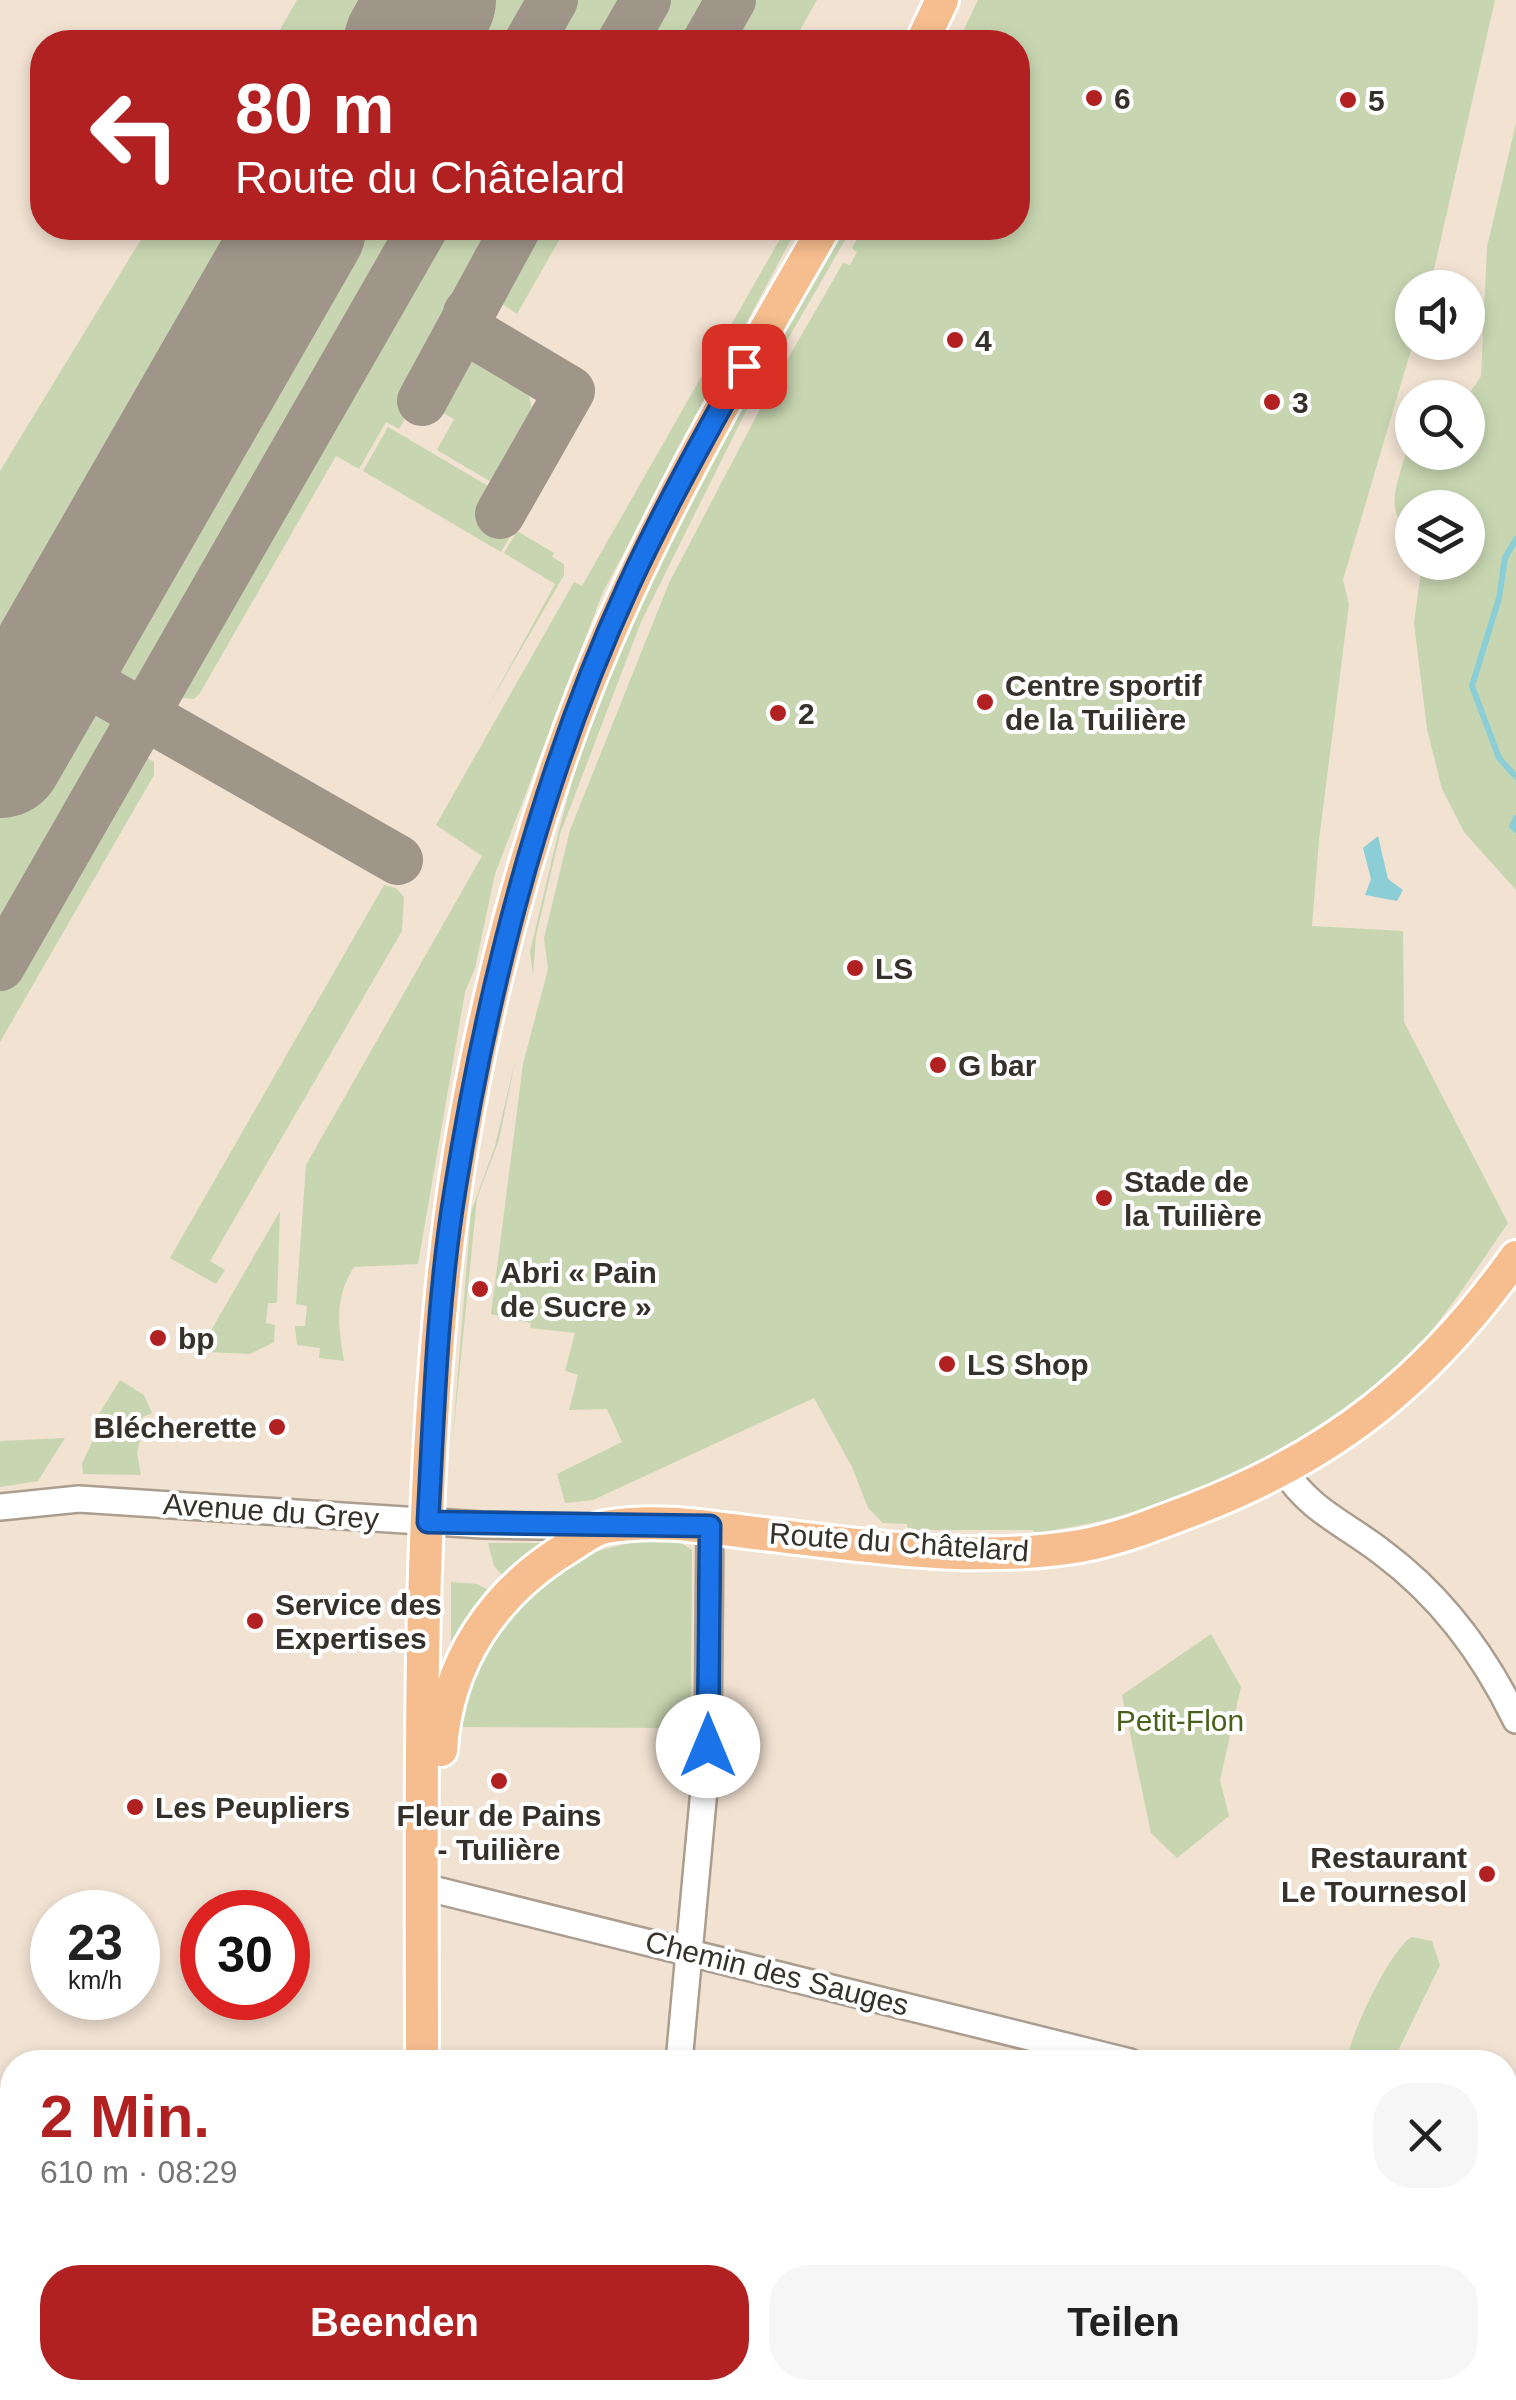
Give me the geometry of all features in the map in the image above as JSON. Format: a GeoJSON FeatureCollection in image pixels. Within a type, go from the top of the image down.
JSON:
{"type":"FeatureCollection","features":[{"type":"Feature","properties":{"kind":"main road"},"geometry":{"type":"LineString","coordinates":[[928,30],[942,0]]}},
{"type":"Feature","properties":{"kind":"main road"},"geometry":{"type":"LineString","coordinates":[[422,2050],[428,1522],[441,1296],[454,1192],[511,926],[548,796],[627,588],[716,417],[817,240]]}},
{"type":"Feature","properties":{"kind":"main road","name":"Route du Châtelard"},"geometry":{"type":"LineString","coordinates":[[602,1527],[710,1526],[889,1547],[1029,1552],[1121,1536],[1232,1495],[1284,1470],[1362,1422],[1404,1388],[1481,1306],[1516,1257]]}},
{"type":"Feature","properties":{"kind":"main road"},"geometry":{"type":"LineString","coordinates":[[424,1887],[436,1864],[443,1717],[467,1651],[508,1594],[542,1563],[602,1527]]}},
{"type":"Feature","properties":{"kind":"street"},"geometry":{"type":"LineString","coordinates":[[1284,1470],[1301,1496],[1383,1552],[1441,1604],[1468,1637],[1516,1720]]}},
{"type":"Feature","properties":{"kind":"street","name":"Avenue du Grey"},"geometry":{"type":"LineString","coordinates":[[0,1507],[79,1500],[428,1522],[602,1527]]}},
{"type":"Feature","properties":{"kind":"street"},"geometry":{"type":"LineString","coordinates":[[680,2050],[708,1746],[710,1526]]}},
{"type":"Feature","properties":{"kind":"street","name":"Chemin des Sauges"},"geometry":{"type":"LineString","coordinates":[[424,1887],[1082,2050]]}},
{"type":"Feature","properties":{"kind":"green space"},"geometry":{"type":"Polygon","coordinates":[[[297,0],[393,0],[376,30],[280,30],[297,0]]]}},
{"type":"Feature","properties":{"kind":"green space"},"geometry":{"type":"Polygon","coordinates":[[[469,0],[540,0],[523,30],[452,30],[469,0]]]}},
{"type":"Feature","properties":{"kind":"green space"},"geometry":{"type":"Polygon","coordinates":[[[565,0],[628,0],[611,30],[548,30],[565,0]]]}},
{"type":"Feature","properties":{"kind":"green space"},"geometry":{"type":"Polygon","coordinates":[[[666,0],[724,0],[706,30],[649,30],[666,0]]]}},
{"type":"Feature","properties":{"kind":"green space"},"geometry":{"type":"Polygon","coordinates":[[[739,0],[817,0],[800,30],[721,30],[739,0]]]}},
{"type":"Feature","properties":{"kind":"green space","name":"Centre sportif de la Tuilière"},"geometry":{"type":"Polygon","coordinates":[[[978,0],[1495,0],[1434,270],[1395,270],[1395,360],[1408,360],[1402,380],[1395,380],[1395,404],[1343,580],[1349,604],[1312,926],[1403,931],[1404,1022],[1508,1223],[1414,1353],[1379,1390],[1337,1422],[1241,1475],[1136,1512],[1035,1533],[916,1530],[908,1529],[907,1524],[883,1523],[868,1508],[852,1467],[814,1398],[593,1500],[565,1503],[557,1474],[622,1442],[607,1409],[569,1410],[578,1375],[565,1371],[575,1333],[530,1328],[531,1323],[491,1314],[523,1064],[548,969],[544,938],[570,830],[669,583],[771,388],[843,263],[850,265],[857,252],[852,248],[856,240],[1030,240],[1030,30],[964,30],[978,0]]]}},
{"type":"Feature","properties":{"kind":"green space"},"geometry":{"type":"Polygon","coordinates":[[[1516,123],[1516,890],[1464,832],[1442,789],[1427,729],[1414,623],[1420,580],[1485,580],[1485,490],[1396,490],[1401,470],[1485,470],[1485,380],[1478,380],[1482,360],[1485,360],[1487,247],[1516,123]]]}},
{"type":"Feature","properties":{"kind":"green space"},"geometry":{"type":"Polygon","coordinates":[[[141,240],[256,240],[0,686],[0,471],[141,240]]]}},
{"type":"Feature","properties":{"kind":"green space"},"geometry":{"type":"Polygon","coordinates":[[[332,240],[403,240],[155,671],[141,684],[114,683],[101,669],[102,641],[332,240]]]}},
{"type":"Feature","properties":{"kind":"green space"},"geometry":{"type":"Polygon","coordinates":[[[428,240],[491,240],[437,333],[449,340],[399,429],[386,422],[359,469],[336,456],[200,693],[194,699],[181,698],[176,692],[176,680],[428,240]]]}},
{"type":"Feature","properties":{"kind":"green space"},"geometry":{"type":"Polygon","coordinates":[[[526,240],[559,240],[517,314],[494,298],[526,240]]]}},
{"type":"Feature","properties":{"kind":"green space"},"geometry":{"type":"Polygon","coordinates":[[[779,240],[791,240],[603,592],[495,874],[475,968],[465,992],[418,1264],[354,1267],[343,1290],[339,1312],[344,1361],[319,1358],[320,1348],[297,1345],[295,1326],[305,1326],[307,1306],[296,1304],[306,1165],[482,856],[436,825],[574,582],[582,586],[779,240]]]}},
{"type":"Feature","properties":{"kind":"green space"},"geometry":{"type":"Polygon","coordinates":[[[831,240],[845,240],[743,417],[641,622],[560,834],[536,936],[533,975],[530,952],[586,729],[670,536],[831,240]]]}},
{"type":"Feature","properties":{"kind":"green space"},"geometry":{"type":"Polygon","coordinates":[[[461,347],[526,384],[533,413],[493,483],[437,450],[454,419],[428,405],[461,347]]]}},
{"type":"Feature","properties":{"kind":"green space"},"geometry":{"type":"Polygon","coordinates":[[[388,427],[490,487],[481,504],[517,525],[501,552],[363,471],[388,427]]]}},
{"type":"Feature","properties":{"kind":"green space"},"geometry":{"type":"Polygon","coordinates":[[[517,531],[554,553],[552,557],[564,564],[564,575],[487,708],[555,584],[504,553],[517,531]]]}},
{"type":"Feature","properties":{"kind":"green space"},"geometry":{"type":"Polygon","coordinates":[[[82,700],[108,711],[116,738],[0,943],[0,818],[58,716],[82,700]]]}},
{"type":"Feature","properties":{"kind":"green space"},"geometry":{"type":"Polygon","coordinates":[[[140,754],[154,762],[154,775],[0,1042],[0,987],[129,761],[140,754]]]}},
{"type":"Feature","properties":{"kind":"green space"},"geometry":{"type":"Polygon","coordinates":[[[384,885],[396,888],[404,897],[402,931],[210,1261],[225,1270],[216,1284],[170,1258],[384,885]]]}},
{"type":"Feature","properties":{"kind":"green space"},"geometry":{"type":"Polygon","coordinates":[[[516,1057],[499,1140],[477,1198],[452,1446],[471,1212],[495,1146],[516,1057]]]}},
{"type":"Feature","properties":{"kind":"green space"},"geometry":{"type":"Polygon","coordinates":[[[280,1211],[277,1303],[268,1303],[266,1323],[275,1325],[274,1342],[250,1354],[207,1352],[202,1346],[280,1211]]]}},
{"type":"Feature","properties":{"kind":"green space"},"geometry":{"type":"Polygon","coordinates":[[[120,1380],[144,1395],[152,1413],[133,1422],[94,1422],[120,1380]]]}},
{"type":"Feature","properties":{"kind":"green space"},"geometry":{"type":"Polygon","coordinates":[[[96,1433],[142,1433],[137,1453],[141,1475],[83,1474],[82,1464],[96,1433]]]}},
{"type":"Feature","properties":{"kind":"green space"},"geometry":{"type":"Polygon","coordinates":[[[65,1438],[38,1481],[0,1487],[0,1441],[65,1438]]]}},
{"type":"Feature","properties":{"kind":"green space"},"geometry":{"type":"Polygon","coordinates":[[[675,1539],[692,1550],[691,1713],[671,1713],[671,1728],[454,1727],[485,1650],[505,1618],[530,1591],[559,1569],[593,1553],[631,1543],[675,1539]]]}},
{"type":"Feature","properties":{"kind":"green space"},"geometry":{"type":"Polygon","coordinates":[[[488,1543],[547,1543],[506,1579],[494,1566],[488,1543]]]}},
{"type":"Feature","properties":{"kind":"green space"},"geometry":{"type":"Polygon","coordinates":[[[451,1582],[477,1584],[493,1592],[451,1655],[451,1582]]]}},
{"type":"Feature","properties":{"kind":"green space","name":"Petit-Flon"},"geometry":{"type":"Polygon","coordinates":[[[1211,1634],[1241,1687],[1220,1780],[1229,1816],[1177,1858],[1151,1833],[1122,1695],[1211,1634]]]}},
{"type":"Feature","properties":{"kind":"green space"},"geometry":{"type":"Polygon","coordinates":[[[1412,1937],[1432,1941],[1440,1965],[1398,2050],[1349,2050],[1372,1994],[1403,1944],[1412,1937]]]}},
{"type":"Feature","properties":{"kind":"water"},"geometry":{"type":"Polygon","coordinates":[[[1378,836],[1388,879],[1403,890],[1397,901],[1365,895],[1371,879],[1363,848],[1378,836]]]}},
{"type":"Feature","properties":{"kind":"waterway"},"geometry":{"type":"LineString","coordinates":[[1516,539],[1505,558],[1499,598],[1472,686],[1499,758],[1516,777]]}},
{"type":"Feature","properties":{"kind":"waterway"},"geometry":{"type":"LineString","coordinates":[[1516,818],[1512,826],[1516,830]]}},
{"type":"Feature","properties":{"kind":"taxiway"},"geometry":{"type":"LineString","coordinates":[[536,30],[553,0]]}},
{"type":"Feature","properties":{"kind":"taxiway"},"geometry":{"type":"LineString","coordinates":[[629,30],[646,0]]}},
{"type":"Feature","properties":{"kind":"taxiway"},"geometry":{"type":"LineString","coordinates":[[714,30],[731,0]]}},
{"type":"Feature","properties":{"kind":"taxiway"},"geometry":{"type":"LineString","coordinates":[[0,966],[416,240]]}},
{"type":"Feature","properties":{"kind":"taxiway"},"geometry":{"type":"LineString","coordinates":[[422,401],[509,240]]}},
{"type":"Feature","properties":{"kind":"taxiway"},"geometry":{"type":"LineString","coordinates":[[468,313],[467,322],[476,335],[570,391],[500,514]]}},
{"type":"Feature","properties":{"kind":"taxiway"},"geometry":{"type":"LineString","coordinates":[[81,612],[75,652],[81,669],[94,686],[398,860]]}},
{"type":"Feature","properties":{"kind":"taxiway"},"geometry":{"type":"LineString","coordinates":[[20,719],[58,689],[80,686],[105,692]]}},
{"type":"Feature","properties":{"kind":"runway"},"geometry":{"type":"LineString","coordinates":[[415,30],[432,0]]}},
{"type":"Feature","properties":{"kind":"runway"},"geometry":{"type":"LineString","coordinates":[[0,754],[295,240]]}},
{"type":"Feature","properties":{"kind":"place","name":"6"},"geometry":{"type":"Point","coordinates":[1094,98]}},
{"type":"Feature","properties":{"kind":"place","name":"5"},"geometry":{"type":"Point","coordinates":[1348,100]}},
{"type":"Feature","properties":{"kind":"place","name":"4"},"geometry":{"type":"Point","coordinates":[955,340]}},
{"type":"Feature","properties":{"kind":"place","name":"3"},"geometry":{"type":"Point","coordinates":[1272,402]}},
{"type":"Feature","properties":{"kind":"place","name":"Centre sportif de la Tuilière"},"geometry":{"type":"Point","coordinates":[985,702]}},
{"type":"Feature","properties":{"kind":"place","name":"2"},"geometry":{"type":"Point","coordinates":[778,713]}},
{"type":"Feature","properties":{"kind":"place","name":"LS"},"geometry":{"type":"Point","coordinates":[855,968]}},
{"type":"Feature","properties":{"kind":"place","name":"G bar"},"geometry":{"type":"Point","coordinates":[938,1065]}},
{"type":"Feature","properties":{"kind":"place","name":"Stade de la Tuilière"},"geometry":{"type":"Point","coordinates":[1104,1198]}},
{"type":"Feature","properties":{"kind":"place","name":"Abri « Pain de Sucre »"},"geometry":{"type":"Point","coordinates":[480,1289]}},
{"type":"Feature","properties":{"kind":"place","name":"bp"},"geometry":{"type":"Point","coordinates":[158,1338]}},
{"type":"Feature","properties":{"kind":"place","name":"LS Shop"},"geometry":{"type":"Point","coordinates":[947,1364]}},
{"type":"Feature","properties":{"kind":"place","name":"Blécherette"},"geometry":{"type":"Point","coordinates":[277,1427]}},
{"type":"Feature","properties":{"kind":"place","name":"Service des Expertises"},"geometry":{"type":"Point","coordinates":[255,1621]}},
{"type":"Feature","properties":{"kind":"place","name":"Fleur de Pains - Tuilière"},"geometry":{"type":"Point","coordinates":[499,1781]}},
{"type":"Feature","properties":{"kind":"place","name":"Les Peupliers"},"geometry":{"type":"Point","coordinates":[135,1807]}},
{"type":"Feature","properties":{"kind":"place","name":"Restaurant Le Tournesol"},"geometry":{"type":"Point","coordinates":[1487,1874]}},
{"type":"Feature","properties":{"kind":"route"},"geometry":{"type":"LineString","coordinates":[[708,1746],[710,1526],[493,1526],[428,1522],[441,1296],[454,1192],[515,911],[548,796],[627,588],[744,366]]}}]}
